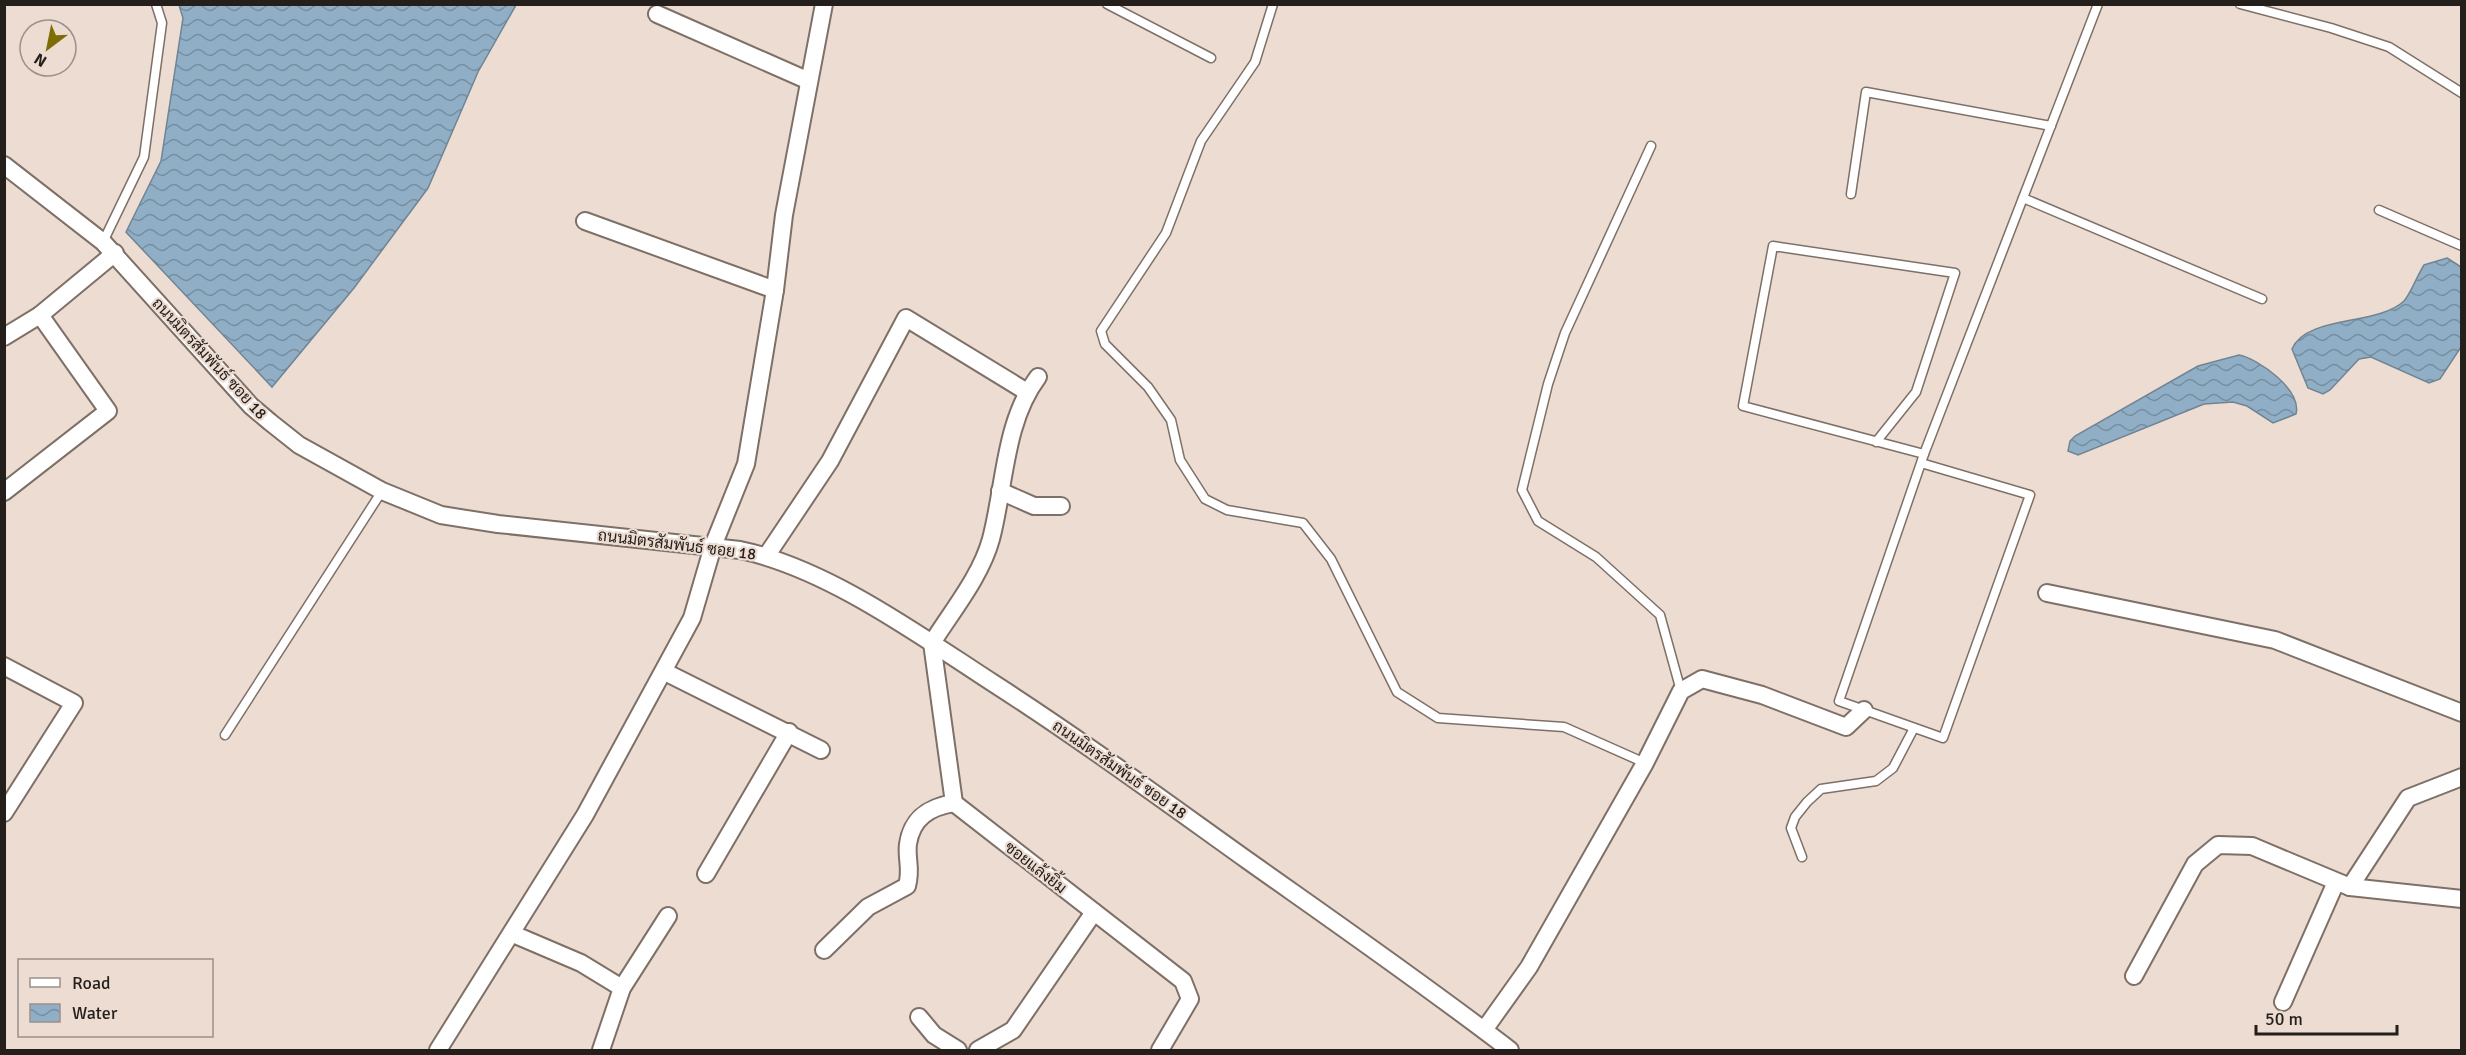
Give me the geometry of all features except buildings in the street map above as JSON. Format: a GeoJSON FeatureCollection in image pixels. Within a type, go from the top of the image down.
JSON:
{"type":"FeatureCollection","features":[{"type":"Feature","properties":{"kind":"street"},"geometry":{"type":"LineString","coordinates":[[438,1050],[470,996],[513,934],[585,815],[665,672],[692,618],[713,546],[746,464],[775,290],[784,215],[824,4]]}},
{"type":"Feature","properties":{"kind":"street"},"geometry":{"type":"LineString","coordinates":[[657,14],[809,81]]}},
{"type":"Feature","properties":{"kind":"street","name":"ถนนมิตรสัมพันธ์ ซอย 18"},"geometry":{"type":"LineString","coordinates":[[4,165],[109,247],[264,417],[299,445],[382,491],[441,514],[713,546],[766,555],[832,584],[932,643],[1093,748],[1377,950],[1510,1050]]}},
{"type":"Feature","properties":{"kind":"street"},"geometry":{"type":"LineString","coordinates":[[585,221],[775,290]]}},
{"type":"Feature","properties":{"kind":"street"},"geometry":{"type":"LineString","coordinates":[[4,337],[40,315],[109,247]]}},
{"type":"Feature","properties":{"kind":"street"},"geometry":{"type":"LineString","coordinates":[[4,492],[108,411],[40,315]]}},
{"type":"Feature","properties":{"kind":"street"},"geometry":{"type":"LineString","coordinates":[[766,555],[830,461],[906,318],[1027,392]]}},
{"type":"Feature","properties":{"kind":"street"},"geometry":{"type":"LineString","coordinates":[[824,950],[868,908],[907,886],[911,872],[908,845],[916,821],[935,807],[954,803],[932,643],[974,576],[991,542],[1016,424],[1027,392],[1038,377]]}},
{"type":"Feature","properties":{"kind":"street"},"geometry":{"type":"LineString","coordinates":[[1000,491],[1034,506],[1061,506]]}},
{"type":"Feature","properties":{"kind":"street"},"geometry":{"type":"LineString","coordinates":[[2047,594],[2275,640],[2462,713]]}},
{"type":"Feature","properties":{"kind":"street"},"geometry":{"type":"LineString","coordinates":[[4,666],[74,703],[4,813]]}},
{"type":"Feature","properties":{"kind":"street"},"geometry":{"type":"LineString","coordinates":[[665,672],[821,750]]}},
{"type":"Feature","properties":{"kind":"street"},"geometry":{"type":"LineString","coordinates":[[1484,1030],[1529,967],[1645,763],[1681,691],[1702,679],[1762,695],[1846,727],[1864,710]]}},
{"type":"Feature","properties":{"kind":"street"},"geometry":{"type":"LineString","coordinates":[[706,874],[789,732]]}},
{"type":"Feature","properties":{"kind":"street"},"geometry":{"type":"LineString","coordinates":[[2283,1002],[2343,885],[2408,798],[2462,777]]}},
{"type":"Feature","properties":{"kind":"street","name":"ซอยแล้งยิ้ม"},"geometry":{"type":"LineString","coordinates":[[954,803],[1184,981],[1190,999],[1160,1050]]}},
{"type":"Feature","properties":{"kind":"street"},"geometry":{"type":"LineString","coordinates":[[2134,976],[2194,864],[2218,844],[2252,846],[2343,885],[2462,899]]}},
{"type":"Feature","properties":{"kind":"street"},"geometry":{"type":"LineString","coordinates":[[978,1050],[1013,1030],[1094,912]]}},
{"type":"Feature","properties":{"kind":"street"},"geometry":{"type":"LineString","coordinates":[[601,1050],[622,988],[668,916]]}},
{"type":"Feature","properties":{"kind":"street"},"geometry":{"type":"LineString","coordinates":[[513,934],[581,963],[622,988]]}},
{"type":"Feature","properties":{"kind":"street"},"geometry":{"type":"LineString","coordinates":[[919,1017],[934,1035],[958,1050]]}},
{"type":"Feature","properties":{"kind":"lane"},"geometry":{"type":"LineString","coordinates":[[109,247],[144,157],[162,23],[156,4]]}},
{"type":"Feature","properties":{"kind":"lane"},"geometry":{"type":"LineString","coordinates":[[1107,4],[1211,58]]}},
{"type":"Feature","properties":{"kind":"lane"},"geometry":{"type":"LineString","coordinates":[[1273,4],[1255,62],[1201,141],[1166,233],[1101,331],[1105,344],[1148,387],[1171,420],[1180,460],[1205,499],[1227,510],[1303,523],[1330,559],[1397,692],[1438,718],[1564,727],[1645,763]]}},
{"type":"Feature","properties":{"kind":"lane"},"geometry":{"type":"LineString","coordinates":[[1876,442],[1916,392],[1955,273],[1773,246],[1743,406],[1876,442],[1922,459],[2030,495],[1943,738],[1839,701],[1922,459],[2098,4]]}},
{"type":"Feature","properties":{"kind":"lane"},"geometry":{"type":"LineString","coordinates":[[2240,4],[2331,28],[2389,47],[2462,93]]}},
{"type":"Feature","properties":{"kind":"lane"},"geometry":{"type":"LineString","coordinates":[[1851,194],[1866,92],[2051,126]]}},
{"type":"Feature","properties":{"kind":"lane"},"geometry":{"type":"LineString","coordinates":[[1651,146],[1565,333],[1548,384],[1522,490],[1538,521],[1596,557],[1660,615],[1681,691]]}},
{"type":"Feature","properties":{"kind":"lane"},"geometry":{"type":"LineString","coordinates":[[2023,198],[2262,299]]}},
{"type":"Feature","properties":{"kind":"lane"},"geometry":{"type":"LineString","coordinates":[[2379,210],[2462,246]]}},
{"type":"Feature","properties":{"kind":"lane"},"geometry":{"type":"LineString","coordinates":[[225,735],[382,491]]}},
{"type":"Feature","properties":{"kind":"lane"},"geometry":{"type":"LineString","coordinates":[[1802,857],[1791,828],[1795,817],[1807,802],[1821,789],[1876,781],[1893,768],[1914,728]]}},
{"type":"Feature","properties":{"kind":"water"},"geometry":{"type":"Polygon","coordinates":[[[179,5],[516,5],[478,72],[428,188],[354,288],[272,387],[126,232],[161,161],[183,18],[179,5]]]}},
{"type":"Feature","properties":{"kind":"water"},"geometry":{"type":"Polygon","coordinates":[[[2447,258],[2461,267],[2461,347],[2440,379],[2429,383],[2371,357],[2359,359],[2330,390],[2323,394],[2308,388],[2292,349],[2300,338],[2327,325],[2392,309],[2404,301],[2424,265],[2447,258]]]}},
{"type":"Feature","properties":{"kind":"water"},"geometry":{"type":"Polygon","coordinates":[[[2239,355],[2267,369],[2286,386],[2296,405],[2296,414],[2273,423],[2247,406],[2233,402],[2204,404],[2078,455],[2068,451],[2070,441],[2075,436],[2198,366],[2239,355]]]}}]}
